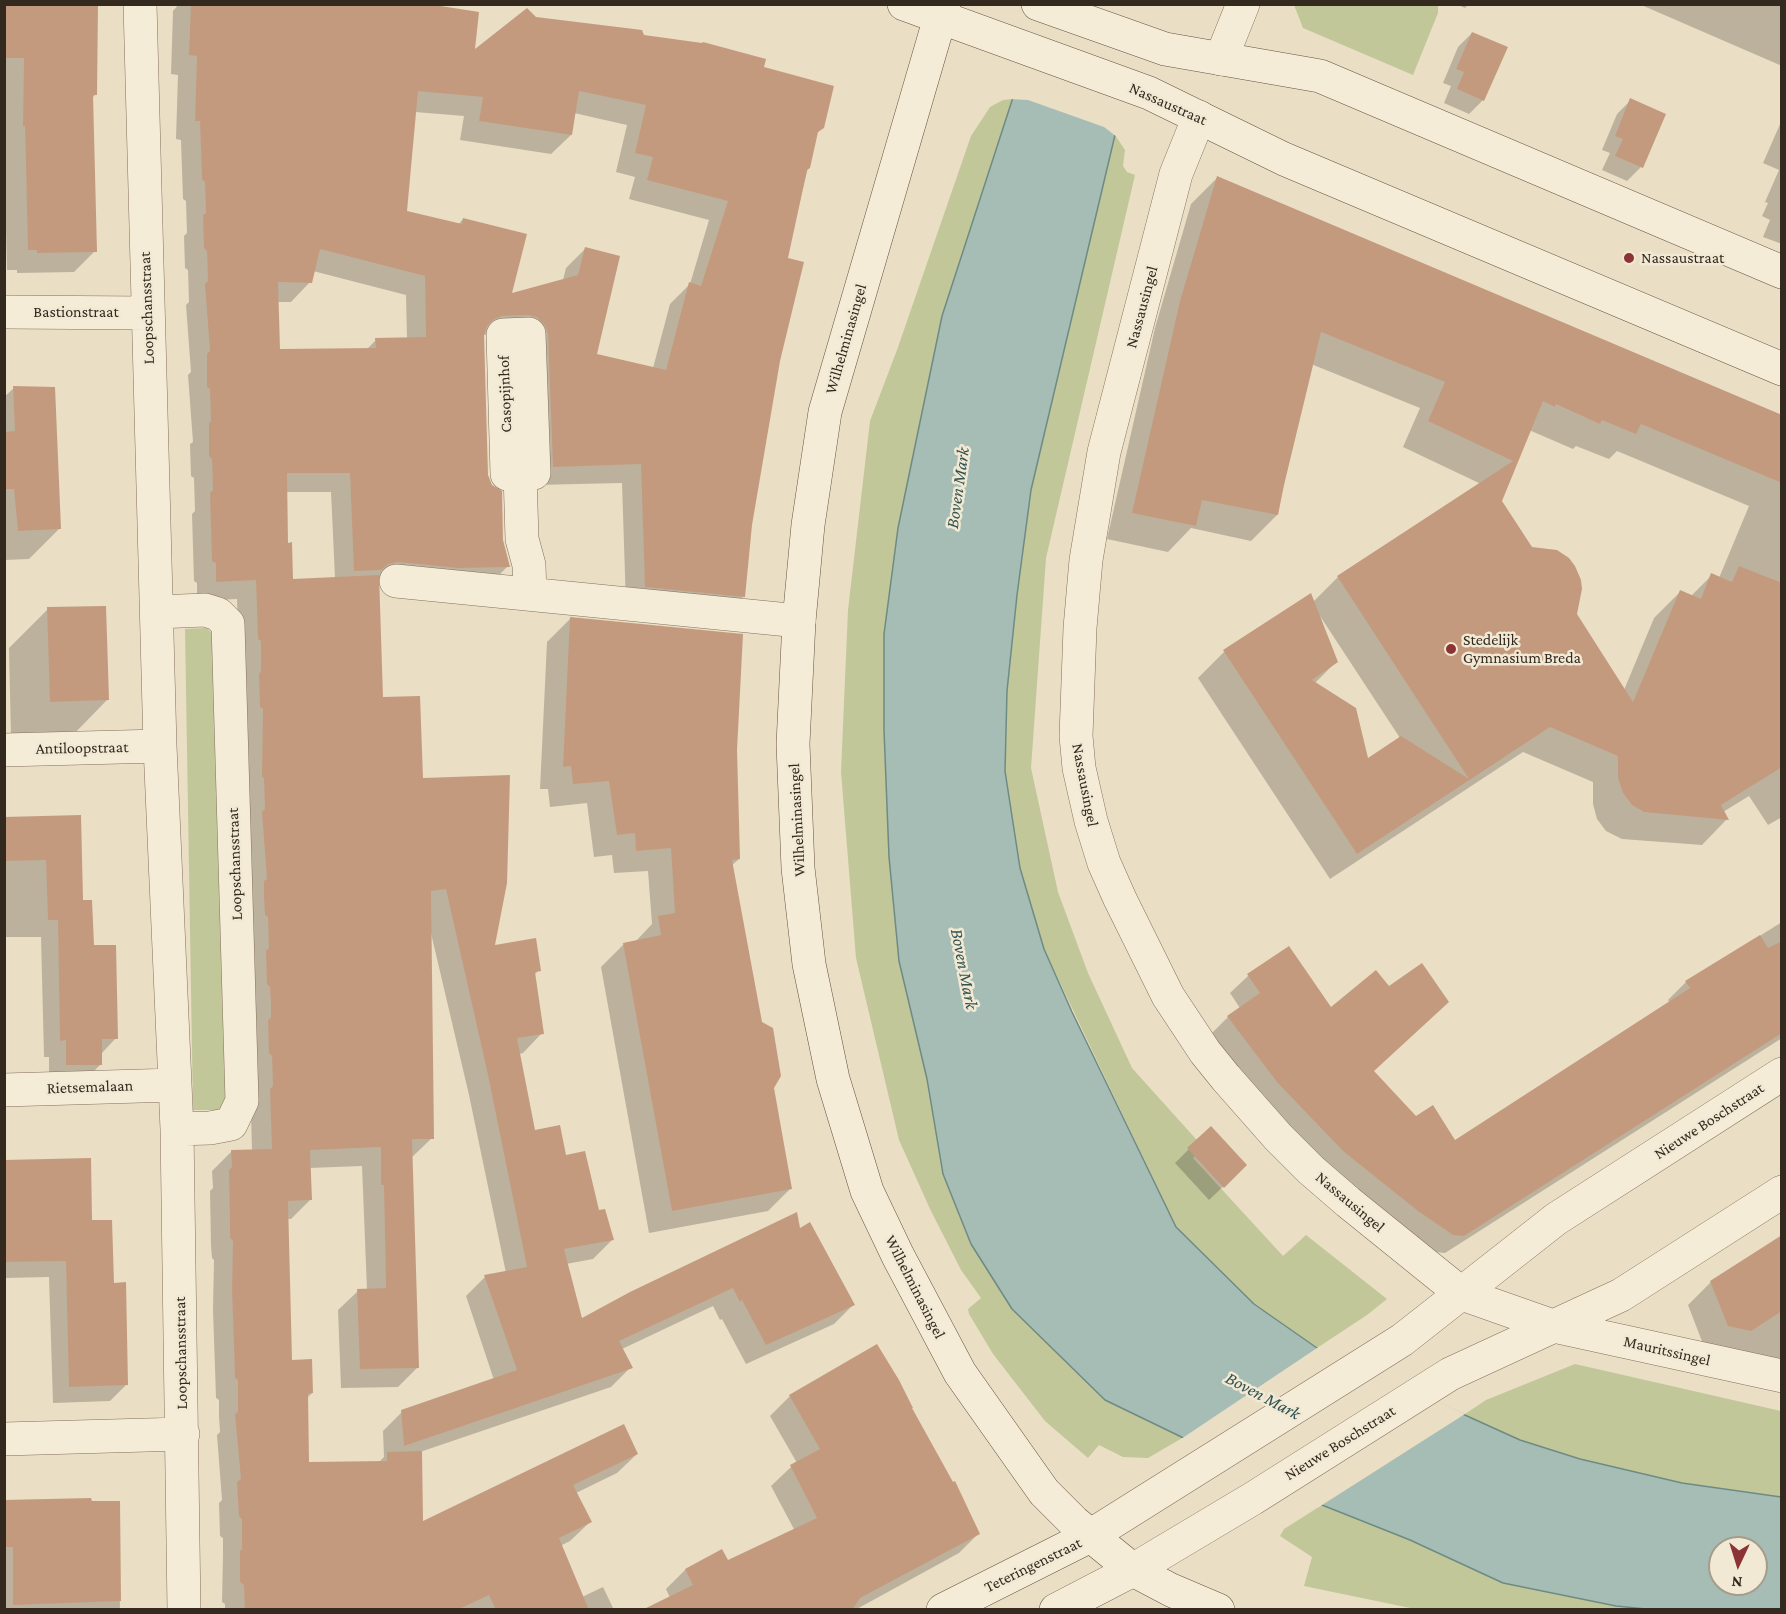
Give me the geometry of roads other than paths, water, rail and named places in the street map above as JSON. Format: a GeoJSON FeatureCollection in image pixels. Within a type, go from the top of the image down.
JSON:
{"type":"FeatureCollection","features":[{"type":"Feature","properties":{"kind":"street","name":"Loopschansstraat"},"geometry":{"type":"LineString","coordinates":[[140,4],[160,746],[177,1129],[184,1610]]}},
{"type":"Feature","properties":{"kind":"street"},"geometry":{"type":"LineString","coordinates":[[904,4],[942,11]]}},
{"type":"Feature","properties":{"kind":"street"},"geometry":{"type":"LineString","coordinates":[[1038,4],[1165,50],[1320,76],[1782,272]]}},
{"type":"Feature","properties":{"kind":"street"},"geometry":{"type":"LineString","coordinates":[[1221,59],[1243,4]]}},
{"type":"Feature","properties":{"kind":"street","name":"Nassaustraat"},"geometry":{"type":"LineString","coordinates":[[942,11],[1010,44],[1149,93],[1284,159],[1782,369]]}},
{"type":"Feature","properties":{"kind":"street","name":"Wilhelminasingel"},"geometry":{"type":"LineString","coordinates":[[942,11],[825,412],[808,525],[799,621],[793,744],[798,868],[809,964],[833,1078],[867,1191],[903,1266],[960,1373],[1044,1492],[1111,1553],[1171,1590],[1212,1608]]}},
{"type":"Feature","properties":{"kind":"street","name":"Nassausingel"},"geometry":{"type":"LineString","coordinates":[[1199,117],[1176,174],[1104,452],[1094,510],[1086,560],[1077,680],[1076,736],[1086,800],[1104,863],[1134,930],[1168,996],[1205,1052],[1278,1137],[1311,1170],[1462,1294]]}},
{"type":"Feature","properties":{"kind":"street","name":"Bastionstraat"},"geometry":{"type":"LineString","coordinates":[[4,312],[147,313]]}},
{"type":"Feature","properties":{"kind":"street"},"geometry":{"type":"LineString","coordinates":[[520,473],[522,539],[529,565],[530,594]]}},
{"type":"Feature","properties":{"kind":"street"},"geometry":{"type":"LineString","coordinates":[[396,581],[799,621]]}},
{"type":"Feature","properties":{"kind":"street","name":"Loopschansstraat"},"geometry":{"type":"LineString","coordinates":[[157,612],[205,610],[218,614],[228,624],[242,1101],[231,1124],[210,1128],[177,1129]]}},
{"type":"Feature","properties":{"kind":"street","name":"Antiloopstraat"},"geometry":{"type":"LineString","coordinates":[[4,750],[160,746]]}},
{"type":"Feature","properties":{"kind":"street","name":"Nieuwe Boschstraat"},"geometry":{"type":"LineString","coordinates":[[1111,1553],[1202,1467],[1402,1340],[1556,1219],[1782,1074]]}},
{"type":"Feature","properties":{"kind":"street","name":"Rietsemalaan"},"geometry":{"type":"LineString","coordinates":[[4,1090],[175,1085]]}},
{"type":"Feature","properties":{"kind":"street","name":"Nieuwe Boschstraat"},"geometry":{"type":"LineString","coordinates":[[1111,1553],[1252,1499],[1450,1374],[1621,1295],[1782,1191]]}},
{"type":"Feature","properties":{"kind":"street"},"geometry":{"type":"LineString","coordinates":[[1462,1294],[1553,1326]]}},
{"type":"Feature","properties":{"kind":"street","name":"Mauritssingel"},"geometry":{"type":"LineString","coordinates":[[1553,1326],[1782,1377]]}},
{"type":"Feature","properties":{"kind":"street","name":"Loopschansstraat"},"geometry":{"type":"LineString","coordinates":[[4,1439],[183,1434]]}},
{"type":"Feature","properties":{"kind":"street"},"geometry":{"type":"LineString","coordinates":[[1056,1610],[1111,1553]]}},
{"type":"Feature","properties":{"kind":"street","name":"Teteringenstraat"},"geometry":{"type":"LineString","coordinates":[[943,1610],[1111,1553]]}},
{"type":"Feature","properties":{"kind":"water","name":"Boven Mark"},"geometry":{"type":"Polygon","coordinates":[[[1043,5],[1156,5],[1115,135],[1031,490],[1017,595],[1007,691],[1005,771],[1020,868],[1044,949],[1176,1227],[1254,1304],[1317,1348],[1520,1440],[1580,1459],[1682,1483],[1781,1497],[1781,1609],[1646,1609],[1616,1606],[1503,1583],[1410,1540],[1322,1505],[1105,1400],[1012,1309],[971,1244],[943,1174],[927,1079],[899,961],[889,857],[884,730],[884,634],[898,528],[942,316],[1043,5]]]}},
{"type":"Feature","properties":{"kind":"place","name":"Nassaustraat"},"geometry":{"type":"Point","coordinates":[1629,258]}},
{"type":"Feature","properties":{"kind":"place","name":"Stedelijk Gymnasium Breda"},"geometry":{"type":"Point","coordinates":[1451,649]}}]}
